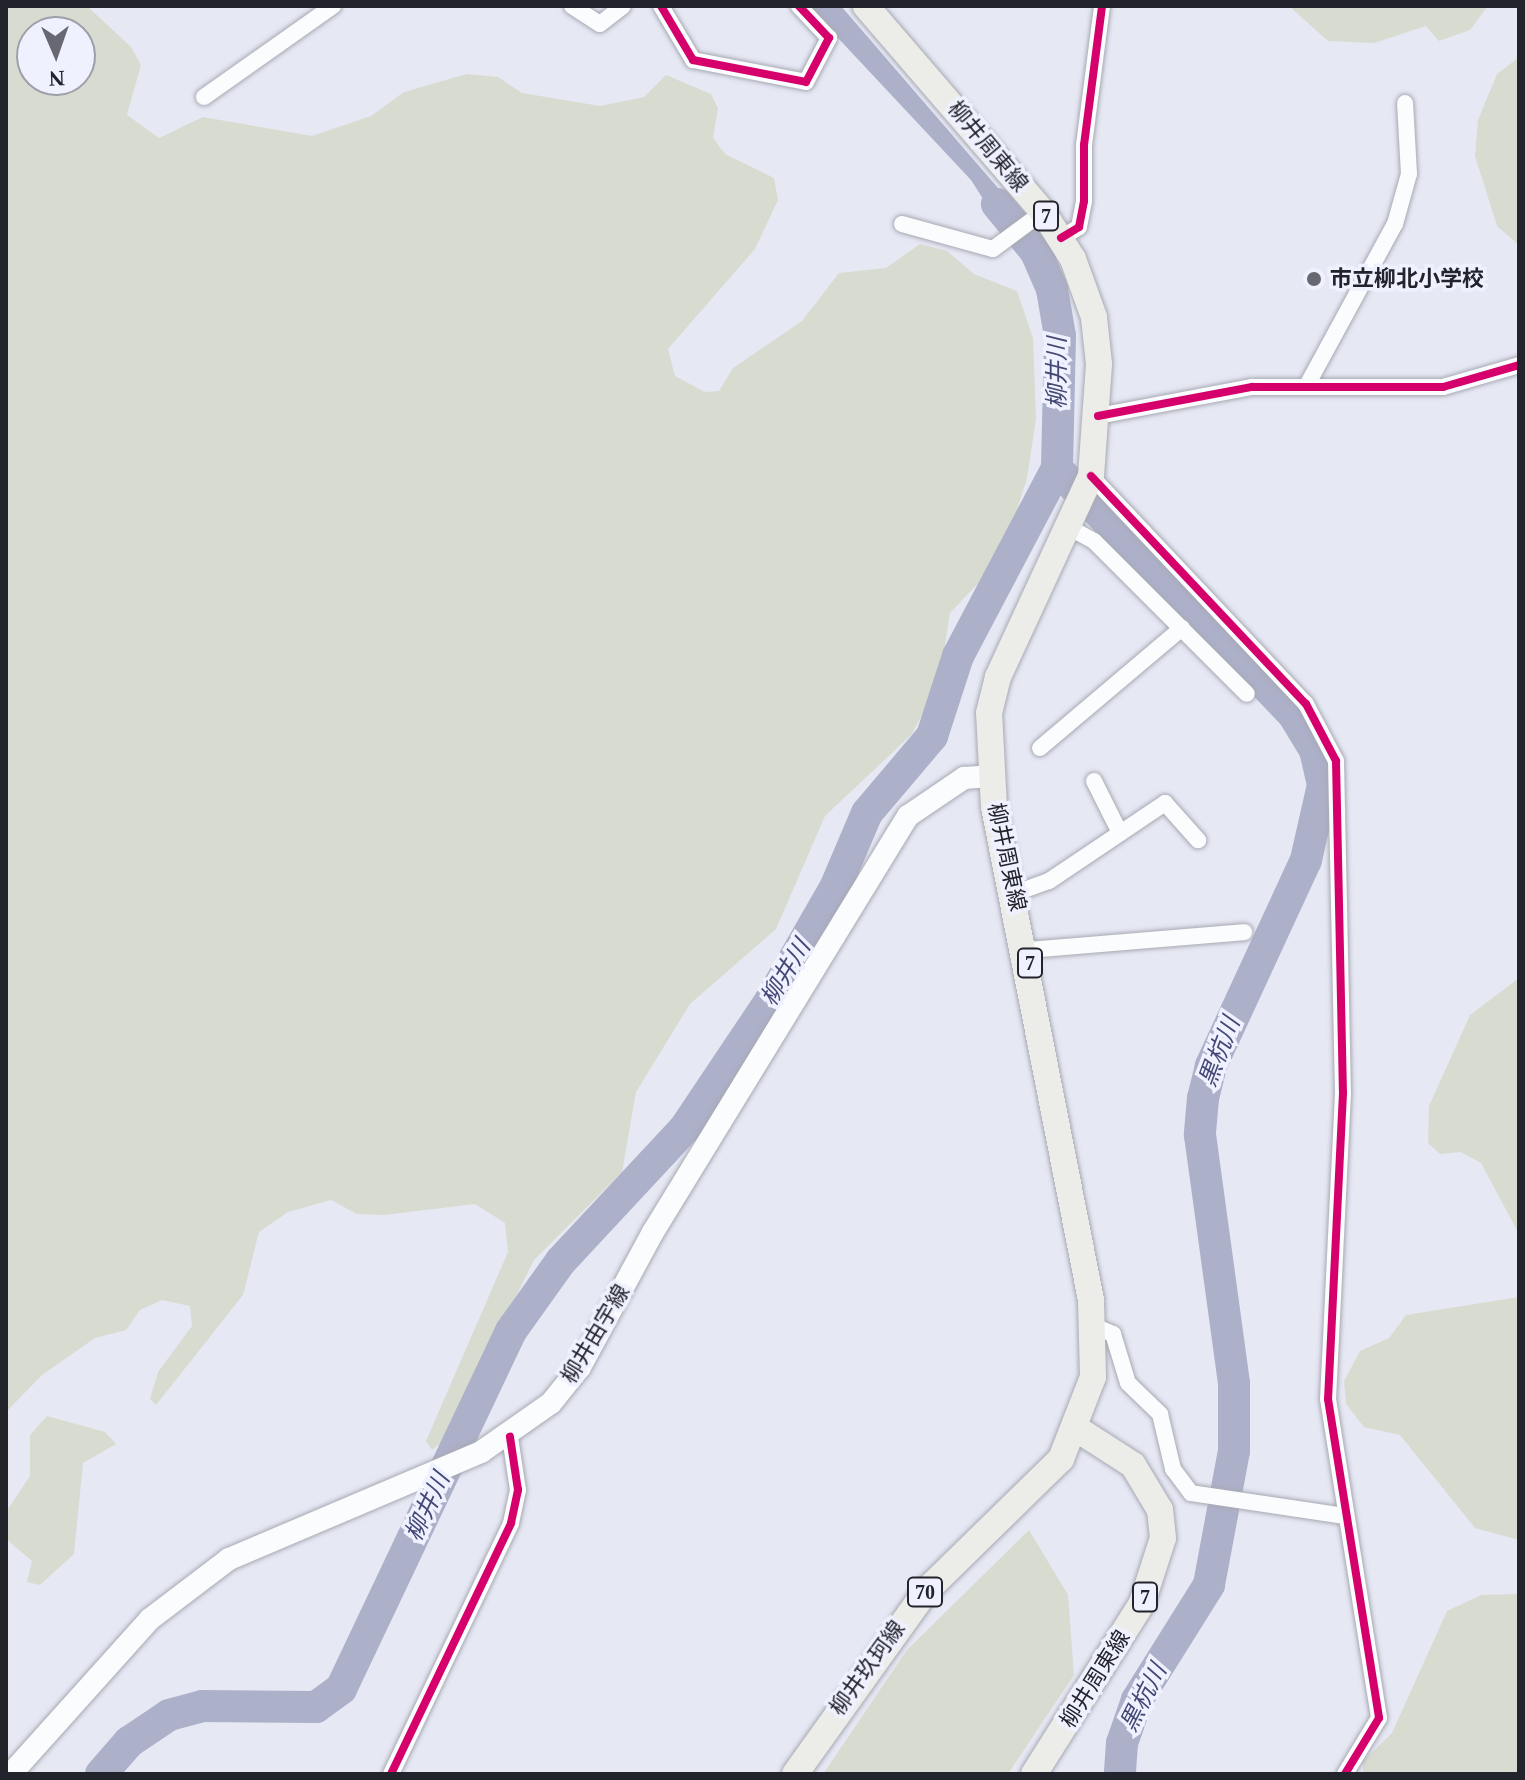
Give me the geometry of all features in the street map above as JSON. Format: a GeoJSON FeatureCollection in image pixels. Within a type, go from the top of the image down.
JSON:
{"type":"FeatureCollection","features":[{"type":"Feature","properties":{"kind":"main road","name":"柳井周東線"},"geometry":{"type":"LineString","coordinates":[[866,6],[1061,238],[1094,317],[1098,416],[1090,478],[1076,521],[998,677],[989,713],[991,776],[1027,950],[1094,1326],[1093,1377],[1077,1429],[1133,1465],[1160,1510],[1163,1538],[1142,1603],[1034,1774]]}},
{"type":"Feature","properties":{"kind":"main road","name":"柳井由宇線"},"geometry":{"type":"LineString","coordinates":[[11,1774],[185,1590],[265,1539],[417,1479],[510,1437],[580,1367],[653,1232],[908,816],[955,783],[991,776]]}},
{"type":"Feature","properties":{"kind":"main road","name":"柳井玖珂線"},"geometry":{"type":"LineString","coordinates":[[795,1774],[926,1591],[1040,1485],[1077,1429]]}},
{"type":"Feature","properties":{"kind":"street"},"geometry":{"type":"LineString","coordinates":[[204,97],[333,6]]}},
{"type":"Feature","properties":{"kind":"street"},"geometry":{"type":"LineString","coordinates":[[572,6],[600,24],[623,6]]}},
{"type":"Feature","properties":{"kind":"street"},"geometry":{"type":"LineString","coordinates":[[661,6],[693,60],[806,82],[829,38],[799,6]]}},
{"type":"Feature","properties":{"kind":"street"},"geometry":{"type":"LineString","coordinates":[[1061,238],[1079,227],[1084,201],[1102,6]]}},
{"type":"Feature","properties":{"kind":"street"},"geometry":{"type":"LineString","coordinates":[[1306,387],[1395,224],[1409,174],[1405,103]]}},
{"type":"Feature","properties":{"kind":"street"},"geometry":{"type":"LineString","coordinates":[[902,224],[976,248],[1004,244],[1039,215]]}},
{"type":"Feature","properties":{"kind":"street"},"geometry":{"type":"LineString","coordinates":[[1098,416],[1252,387],[1443,387],[1519,365]]}},
{"type":"Feature","properties":{"kind":"street"},"geometry":{"type":"LineString","coordinates":[[1090,478],[1306,704],[1336,761],[1343,1093],[1328,1399],[1379,1707],[1345,1774]]}},
{"type":"Feature","properties":{"kind":"street"},"geometry":{"type":"LineString","coordinates":[[1076,521],[1247,694]]}},
{"type":"Feature","properties":{"kind":"street"},"geometry":{"type":"LineString","coordinates":[[1040,748],[1182,628]]}},
{"type":"Feature","properties":{"kind":"street"},"geometry":{"type":"LineString","coordinates":[[1094,781],[1120,833]]}},
{"type":"Feature","properties":{"kind":"street"},"geometry":{"type":"LineString","coordinates":[[1013,894],[1049,881],[1165,803],[1198,840]]}},
{"type":"Feature","properties":{"kind":"street"},"geometry":{"type":"LineString","coordinates":[[1027,950],[1244,932]]}},
{"type":"Feature","properties":{"kind":"street"},"geometry":{"type":"LineString","coordinates":[[1094,1326],[1113,1334],[1128,1383],[1160,1414],[1182,1486],[1210,1497],[1345,1516]]}},
{"type":"Feature","properties":{"kind":"street"},"geometry":{"type":"LineString","coordinates":[[391,1774],[511,1523],[518,1490],[510,1437]]}},
{"type":"Feature","properties":{"kind":"shaded area"},"geometry":{"type":"Polygon","coordinates":[[[6,6],[87,6],[131,47],[141,65],[127,115],[159,138],[203,117],[312,136],[371,116],[404,92],[467,74],[498,77],[522,93],[600,106],[644,97],[666,75],[711,94],[718,108],[713,138],[725,154],[774,178],[778,200],[755,249],[668,349],[675,376],[705,392],[719,391],[733,368],[802,321],[839,273],[886,268],[920,244],[947,251],[974,274],[1017,291],[1033,338],[1036,419],[1027,478],[1002,558],[950,613],[939,682],[912,734],[825,816],[776,929],[690,1004],[636,1092],[622,1172],[534,1260],[445,1440],[432,1450],[426,1441],[508,1252],[505,1223],[475,1204],[384,1215],[357,1214],[331,1200],[288,1212],[259,1232],[243,1295],[156,1405],[150,1399],[158,1372],[192,1326],[190,1306],[162,1300],[140,1310],[126,1330],[95,1338],[42,1375],[6,1412],[6,6]]]}},
{"type":"Feature","properties":{"kind":"shaded area"},"geometry":{"type":"Polygon","coordinates":[[[1289,6],[1488,6],[1470,30],[1439,41],[1426,26],[1374,43],[1328,41],[1289,6]]]}},
{"type":"Feature","properties":{"kind":"shaded area"},"geometry":{"type":"Polygon","coordinates":[[[1519,57],[1519,245],[1497,226],[1475,156],[1478,120],[1497,74],[1519,57]]]}},
{"type":"Feature","properties":{"kind":"shaded area"},"geometry":{"type":"Polygon","coordinates":[[[1519,978],[1519,1234],[1481,1163],[1461,1152],[1440,1154],[1428,1143],[1429,1106],[1470,1015],[1519,978]]]}},
{"type":"Feature","properties":{"kind":"shaded area"},"geometry":{"type":"Polygon","coordinates":[[[1519,1297],[1519,1540],[1475,1528],[1400,1435],[1364,1427],[1346,1404],[1344,1381],[1360,1351],[1389,1338],[1406,1315],[1519,1297]]]}},
{"type":"Feature","properties":{"kind":"shaded area"},"geometry":{"type":"Polygon","coordinates":[[[47,1416],[105,1432],[116,1444],[83,1463],[74,1554],[40,1585],[27,1582],[32,1561],[6,1539],[6,1512],[30,1476],[30,1435],[47,1416]]]}},
{"type":"Feature","properties":{"kind":"shaded area"},"geometry":{"type":"Polygon","coordinates":[[[1029,1530],[1068,1595],[1074,1675],[1008,1774],[823,1774],[907,1650],[1029,1530]]]}},
{"type":"Feature","properties":{"kind":"shaded area"},"geometry":{"type":"Polygon","coordinates":[[[1519,1594],[1519,1774],[1363,1774],[1363,1761],[1392,1733],[1447,1611],[1481,1595],[1519,1594]]]}},
{"type":"Feature","properties":{"kind":"water"},"geometry":{"type":"Polygon","coordinates":[[[808,6],[841,6],[1023,217],[1004,232],[971,180],[808,6]]]}},
{"type":"Feature","properties":{"kind":"waterway","name":"柳井川"},"geometry":{"type":"LineString","coordinates":[[101,1774],[129,1742],[169,1715],[202,1706],[316,1707],[341,1689],[511,1331],[561,1261],[685,1128],[770,1001],[835,888],[867,813],[932,736],[958,656],[1057,468],[1060,336],[1052,289],[1036,252],[997,204]]}},
{"type":"Feature","properties":{"kind":"waterway","name":"黒杭川"},"geometry":{"type":"LineString","coordinates":[[1062,474],[1293,714],[1315,750],[1323,785],[1306,860],[1211,1066],[1203,1098],[1200,1135],[1234,1384],[1234,1451],[1209,1585],[1137,1700],[1122,1743],[1120,1774]]}},
{"type":"Feature","properties":{"kind":"cycle path"},"geometry":{"type":"LineString","coordinates":[[661,6],[693,60],[806,82],[829,38],[799,6]]}},
{"type":"Feature","properties":{"kind":"cycle path"},"geometry":{"type":"LineString","coordinates":[[1061,238],[1079,227],[1084,201],[1084,145],[1102,6]]}},
{"type":"Feature","properties":{"kind":"cycle path"},"geometry":{"type":"LineString","coordinates":[[1098,416],[1252,387],[1443,387],[1519,365]]}},
{"type":"Feature","properties":{"kind":"cycle path"},"geometry":{"type":"LineString","coordinates":[[1091,476],[1306,704],[1336,761],[1343,1093],[1328,1399],[1379,1718],[1345,1774]]}},
{"type":"Feature","properties":{"kind":"cycle path"},"geometry":{"type":"LineString","coordinates":[[391,1774],[511,1523],[518,1490],[510,1437]]}},
{"type":"Feature","properties":{"kind":"place","name":"市立柳北小学校"},"geometry":{"type":"Point","coordinates":[1314,279]}}]}
